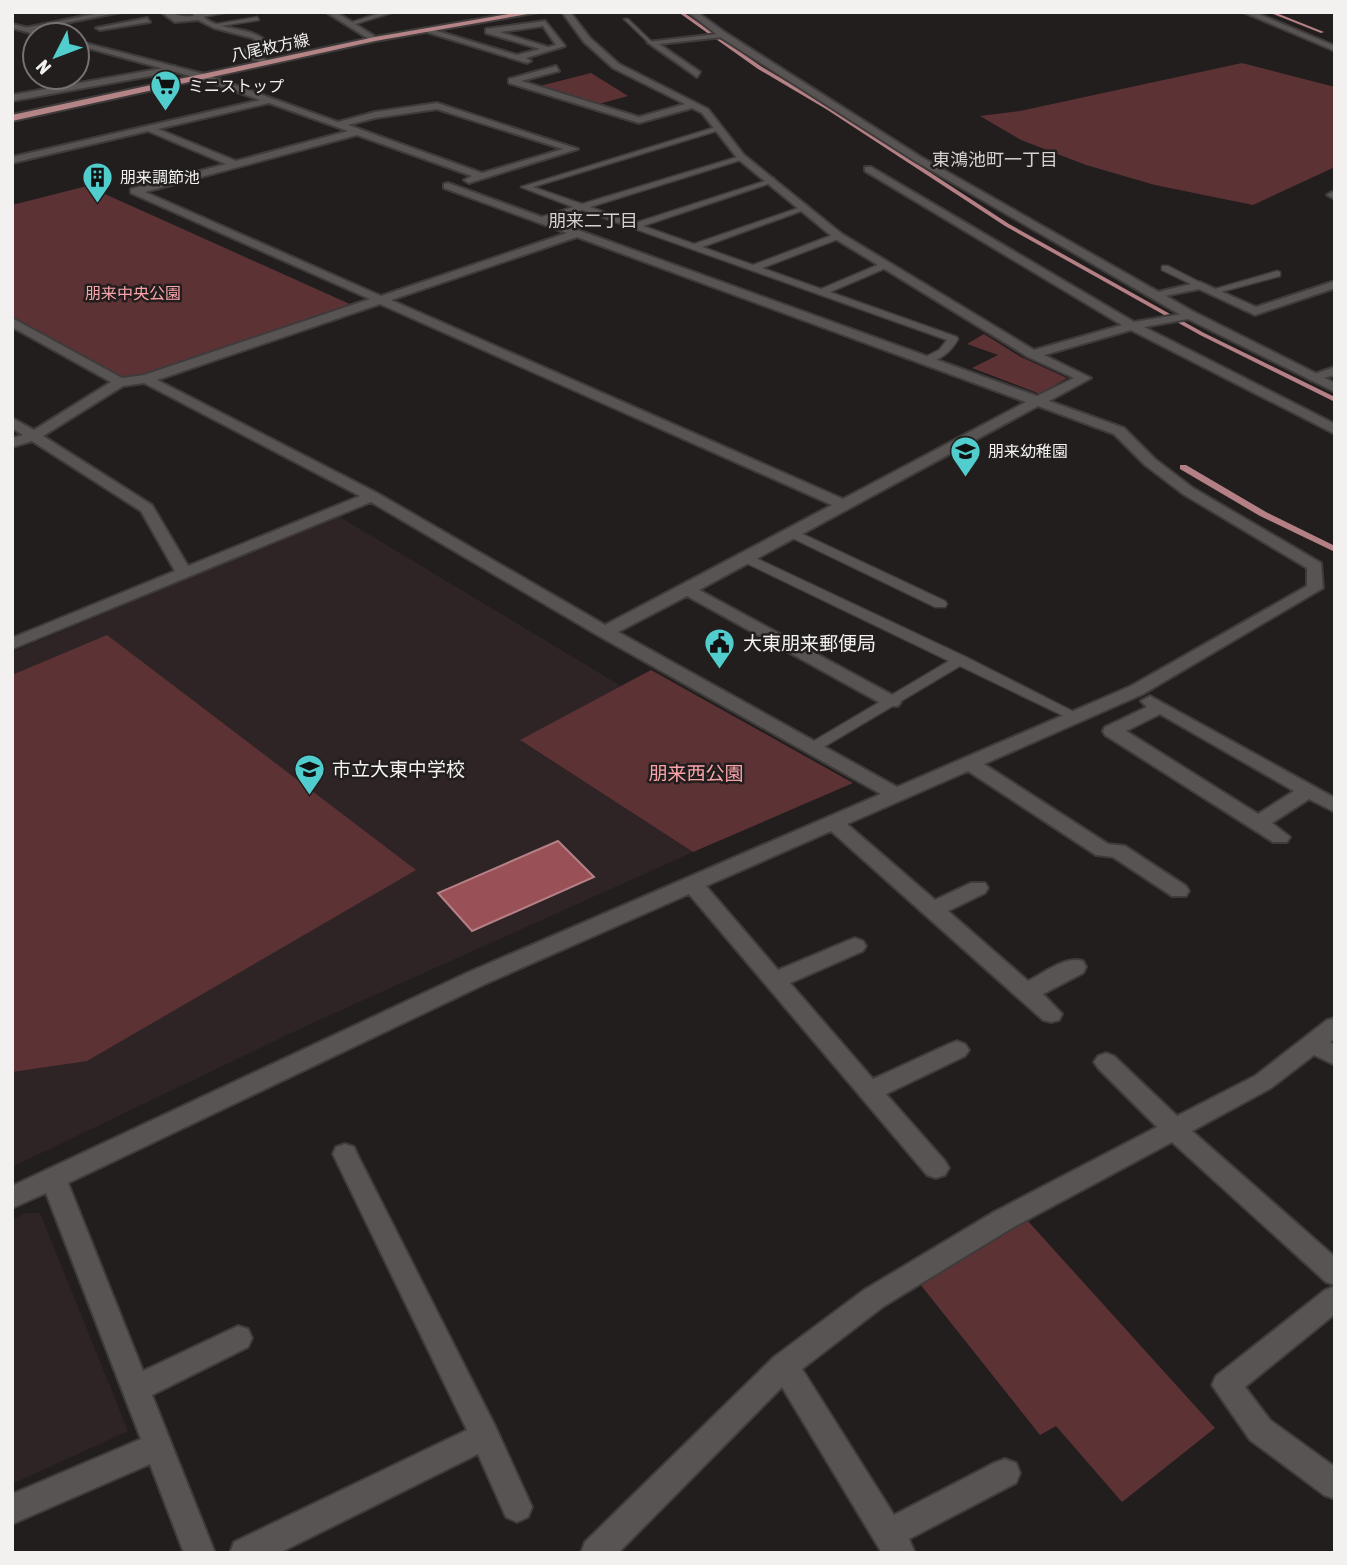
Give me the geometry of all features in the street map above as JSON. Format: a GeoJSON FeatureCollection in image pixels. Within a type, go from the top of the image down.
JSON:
{"type":"FeatureCollection","features":[{"type":"Feature","properties":{"kind":"main road","name":"八尾枚方線"},"geometry":{"type":"LineString","coordinates":[[12,118],[375,39],[535,12]]}},
{"type":"Feature","properties":{"kind":"street"},"geometry":{"type":"LineString","coordinates":[[68,21],[118,12]]}},
{"type":"Feature","properties":{"kind":"street"},"geometry":{"type":"LineString","coordinates":[[165,12],[178,20],[197,15],[214,25],[259,37],[262,41],[246,54],[267,62]]}},
{"type":"Feature","properties":{"kind":"street"},"geometry":{"type":"LineString","coordinates":[[330,12],[375,39]]}},
{"type":"Feature","properties":{"kind":"street"},"geometry":{"type":"LineString","coordinates":[[566,12],[587,40],[616,66],[705,111],[741,157],[838,236],[883,266],[1032,354],[1084,378],[689,590],[605,632]]}},
{"type":"Feature","properties":{"kind":"street"},"geometry":{"type":"LineString","coordinates":[[692,12],[722,35],[918,159],[1155,294],[1187,315],[1335,388]]}},
{"type":"Feature","properties":{"kind":"street"},"geometry":{"type":"LineString","coordinates":[[1247,12],[1335,49]]}},
{"type":"Feature","properties":{"kind":"street"},"geometry":{"type":"LineString","coordinates":[[91,30],[147,20]]}},
{"type":"Feature","properties":{"kind":"street"},"geometry":{"type":"LineString","coordinates":[[517,58],[550,50],[561,46],[545,23],[489,32],[550,50]]}},
{"type":"Feature","properties":{"kind":"street"},"geometry":{"type":"LineString","coordinates":[[424,30],[556,69],[512,81],[639,120],[692,105]]}},
{"type":"Feature","properties":{"kind":"street"},"geometry":{"type":"LineString","coordinates":[[651,42],[722,35]]}},
{"type":"Feature","properties":{"kind":"street"},"geometry":{"type":"LineString","coordinates":[[651,42],[697,74]]}},
{"type":"Feature","properties":{"kind":"street"},"geometry":{"type":"LineString","coordinates":[[91,47],[201,76],[482,176]]}},
{"type":"Feature","properties":{"kind":"street"},"geometry":{"type":"LineString","coordinates":[[12,97],[175,69]]}},
{"type":"Feature","properties":{"kind":"street"},"geometry":{"type":"LineString","coordinates":[[12,160],[266,101]]}},
{"type":"Feature","properties":{"kind":"street"},"geometry":{"type":"LineString","coordinates":[[12,1198],[477,978],[1133,691],[1315,588],[1315,566],[1188,491],[1150,462],[1119,431],[448,186],[573,149],[437,106],[375,115],[337,125]]}},
{"type":"Feature","properties":{"kind":"street"},"geometry":{"type":"LineString","coordinates":[[148,128],[236,164]]}},
{"type":"Feature","properties":{"kind":"street"},"geometry":{"type":"LineString","coordinates":[[358,132],[135,191],[844,505]]}},
{"type":"Feature","properties":{"kind":"street"},"geometry":{"type":"LineString","coordinates":[[868,170],[1132,326],[1335,430]]}},
{"type":"Feature","properties":{"kind":"street"},"geometry":{"type":"LineString","coordinates":[[12,443],[33,436],[120,382],[146,379],[578,233]]}},
{"type":"Feature","properties":{"kind":"street"},"geometry":{"type":"LineString","coordinates":[[1155,294],[1200,285],[1255,311],[1335,284]]}},
{"type":"Feature","properties":{"kind":"street"},"geometry":{"type":"LineString","coordinates":[[1032,354],[1132,326],[1187,315]]}},
{"type":"Feature","properties":{"kind":"street"},"geometry":{"type":"LineString","coordinates":[[12,322],[120,382]]}},
{"type":"Feature","properties":{"kind":"street"},"geometry":{"type":"LineString","coordinates":[[1311,377],[1335,372]]}},
{"type":"Feature","properties":{"kind":"street"},"geometry":{"type":"LineString","coordinates":[[146,379],[372,496],[605,632],[895,794]]}},
{"type":"Feature","properties":{"kind":"street"},"geometry":{"type":"LineString","coordinates":[[12,422],[147,508],[184,575]]}},
{"type":"Feature","properties":{"kind":"street"},"geometry":{"type":"LineString","coordinates":[[12,644],[372,496]]}},
{"type":"Feature","properties":{"kind":"street"},"geometry":{"type":"LineString","coordinates":[[689,590],[892,702]]}},
{"type":"Feature","properties":{"kind":"street"},"geometry":{"type":"LineString","coordinates":[[1133,691],[1335,806]]}},
{"type":"Feature","properties":{"kind":"street"},"geometry":{"type":"LineString","coordinates":[[1161,707],[1112,731],[1280,837]]}},
{"type":"Feature","properties":{"kind":"street"},"geometry":{"type":"LineString","coordinates":[[968,762],[1103,850],[1118,851],[1179,891]]}},
{"type":"Feature","properties":{"kind":"street"},"geometry":{"type":"LineString","coordinates":[[1258,823],[1308,791]]}},
{"type":"Feature","properties":{"kind":"street"},"geometry":{"type":"LineString","coordinates":[[834,821],[1051,1014]]}},
{"type":"Feature","properties":{"kind":"street"},"geometry":{"type":"LineString","coordinates":[[692,884],[936,1168]]}},
{"type":"Feature","properties":{"kind":"street"},"geometry":{"type":"LineString","coordinates":[[935,909],[978,888]]}},
{"type":"Feature","properties":{"kind":"street"},"geometry":{"type":"LineString","coordinates":[[775,981],[855,946]]}},
{"type":"Feature","properties":{"kind":"street"},"geometry":{"type":"LineString","coordinates":[[1027,992],[1075,967]]}},
{"type":"Feature","properties":{"kind":"street"},"geometry":{"type":"LineString","coordinates":[[596,1553],[784,1366],[886,1291],[1003,1220],[1325,1050],[1335,1026]]}},
{"type":"Feature","properties":{"kind":"street"},"geometry":{"type":"LineString","coordinates":[[870,1091],[957,1050]]}},
{"type":"Feature","properties":{"kind":"street"},"geometry":{"type":"LineString","coordinates":[[1106,1062],[1174,1129],[1335,1274]]}},
{"type":"Feature","properties":{"kind":"street"},"geometry":{"type":"LineString","coordinates":[[345,1154],[485,1436],[517,1507]]}},
{"type":"Feature","properties":{"kind":"street"},"geometry":{"type":"LineString","coordinates":[[52,1178],[200,1553]]}},
{"type":"Feature","properties":{"kind":"street"},"geometry":{"type":"LineString","coordinates":[[1335,1298],[1226,1385],[1260,1430],[1335,1485]]}},
{"type":"Feature","properties":{"kind":"street"},"geometry":{"type":"LineString","coordinates":[[135,1389],[238,1338]]}},
{"type":"Feature","properties":{"kind":"street"},"geometry":{"type":"LineString","coordinates":[[784,1366],[894,1543],[1005,1473]]}},
{"type":"Feature","properties":{"kind":"street"},"geometry":{"type":"LineString","coordinates":[[245,1553],[485,1436]]}},
{"type":"Feature","properties":{"kind":"street"},"geometry":{"type":"LineString","coordinates":[[12,1509],[158,1446]]}},
{"type":"Feature","properties":{"kind":"lane"},"geometry":{"type":"LineString","coordinates":[[197,15],[226,12]]}},
{"type":"Feature","properties":{"kind":"lane"},"geometry":{"type":"LineString","coordinates":[[349,24],[391,12]]}},
{"type":"Feature","properties":{"kind":"lane"},"geometry":{"type":"LineString","coordinates":[[214,25],[257,19]]}},
{"type":"Feature","properties":{"kind":"lane"},"geometry":{"type":"LineString","coordinates":[[626,20],[651,42]]}},
{"type":"Feature","properties":{"kind":"lane"},"geometry":{"type":"LineString","coordinates":[[719,129],[525,187],[953,339],[951,345],[942,353],[927,360]]}},
{"type":"Feature","properties":{"kind":"lane"},"geometry":{"type":"LineString","coordinates":[[541,220],[741,157]]}},
{"type":"Feature","properties":{"kind":"lane"},"geometry":{"type":"LineString","coordinates":[[637,225],[771,180]]}},
{"type":"Feature","properties":{"kind":"lane"},"geometry":{"type":"LineString","coordinates":[[696,246],[804,208]]}},
{"type":"Feature","properties":{"kind":"lane"},"geometry":{"type":"LineString","coordinates":[[756,267],[838,236]]}},
{"type":"Feature","properties":{"kind":"lane"},"geometry":{"type":"LineString","coordinates":[[824,291],[883,266]]}},
{"type":"Feature","properties":{"kind":"lane"},"geometry":{"type":"LineString","coordinates":[[1165,268],[1200,285]]}},
{"type":"Feature","properties":{"kind":"lane"},"geometry":{"type":"LineString","coordinates":[[1213,291],[1277,274]]}},
{"type":"Feature","properties":{"kind":"lane"},"geometry":{"type":"LineString","coordinates":[[792,533],[940,604]]}},
{"type":"Feature","properties":{"kind":"lane"},"geometry":{"type":"LineString","coordinates":[[747,558],[1075,716]]}},
{"type":"Feature","properties":{"kind":"lane"},"geometry":{"type":"LineString","coordinates":[[812,748],[961,660]]}},
{"type":"Feature","properties":{"kind":"shaded area","name":"市立大東中学校"},"geometry":{"type":"Polygon","coordinates":[[[338,516],[621,686],[521,741],[693,852],[308,1025],[12,1167],[12,652],[338,516]]]}},
{"type":"Feature","properties":{"kind":"shaded area"},"geometry":{"type":"Polygon","coordinates":[[[558,841],[594,877],[472,931],[438,893],[558,841]]]}},
{"type":"Feature","properties":{"kind":"shaded area"},"geometry":{"type":"Polygon","coordinates":[[[26,1213],[40,1213],[128,1431],[12,1484],[12,1220],[26,1213]]]}},
{"type":"Feature","properties":{"kind":"green space"},"geometry":{"type":"Polygon","coordinates":[[[1242,63],[1335,87],[1335,167],[1253,205],[1155,185],[1086,165],[1021,140],[980,116],[1020,111],[1242,63]]]}},
{"type":"Feature","properties":{"kind":"green space"},"geometry":{"type":"Polygon","coordinates":[[[591,73],[628,96],[595,105],[536,87],[591,73]]]}},
{"type":"Feature","properties":{"kind":"green space","name":"朋来中央公園"},"geometry":{"type":"Polygon","coordinates":[[[87,186],[352,305],[138,376],[122,378],[12,316],[12,205],[87,186]]]}},
{"type":"Feature","properties":{"kind":"green space"},"geometry":{"type":"Polygon","coordinates":[[[984,334],[1021,357],[1067,378],[1040,394],[972,368],[998,355],[967,344],[984,334]]]}},
{"type":"Feature","properties":{"kind":"green space"},"geometry":{"type":"Polygon","coordinates":[[[107,635],[416,870],[87,1061],[12,1072],[12,675],[107,635]]]}},
{"type":"Feature","properties":{"kind":"green space","name":"朋来西公園"},"geometry":{"type":"Polygon","coordinates":[[[651,670],[853,783],[693,852],[520,740],[651,670]]]}},
{"type":"Feature","properties":{"kind":"green space"},"geometry":{"type":"Polygon","coordinates":[[[1027,1220],[1215,1428],[1122,1502],[1056,1426],[1040,1435],[920,1284],[1027,1220]]]}},
{"type":"Feature","properties":{"kind":"waterway"},"geometry":{"type":"LineString","coordinates":[[680,12],[760,68],[828,108],[1007,225],[1202,334],[1335,400]]}},
{"type":"Feature","properties":{"kind":"waterway"},"geometry":{"type":"LineString","coordinates":[[1270,12],[1322,32]]}},
{"type":"Feature","properties":{"kind":"waterway"},"geometry":{"type":"LineString","coordinates":[[1183,467],[1263,514],[1335,549]]}},
{"type":"Feature","properties":{"kind":"place","name":"ミニストップ"},"geometry":{"type":"Point","coordinates":[165,113]}},
{"type":"Feature","properties":{"kind":"place","name":"朋来調節池"},"geometry":{"type":"Point","coordinates":[97,204]}},
{"type":"Feature","properties":{"kind":"place","name":"朋来幼稚園"},"geometry":{"type":"Point","coordinates":[965,478]}},
{"type":"Feature","properties":{"kind":"place","name":"大東朋来郵便局"},"geometry":{"type":"Point","coordinates":[720,670]}},
{"type":"Feature","properties":{"kind":"place","name":"市立大東中学校"},"geometry":{"type":"Point","coordinates":[309,796]}},
{"type":"Feature","properties":{"kind":"district","name":"東鴻池町一丁目"},"geometry":{"type":"Point","coordinates":[995,159]}},
{"type":"Feature","properties":{"kind":"district","name":"朋来二丁目"},"geometry":{"type":"Point","coordinates":[593,220]}}]}
